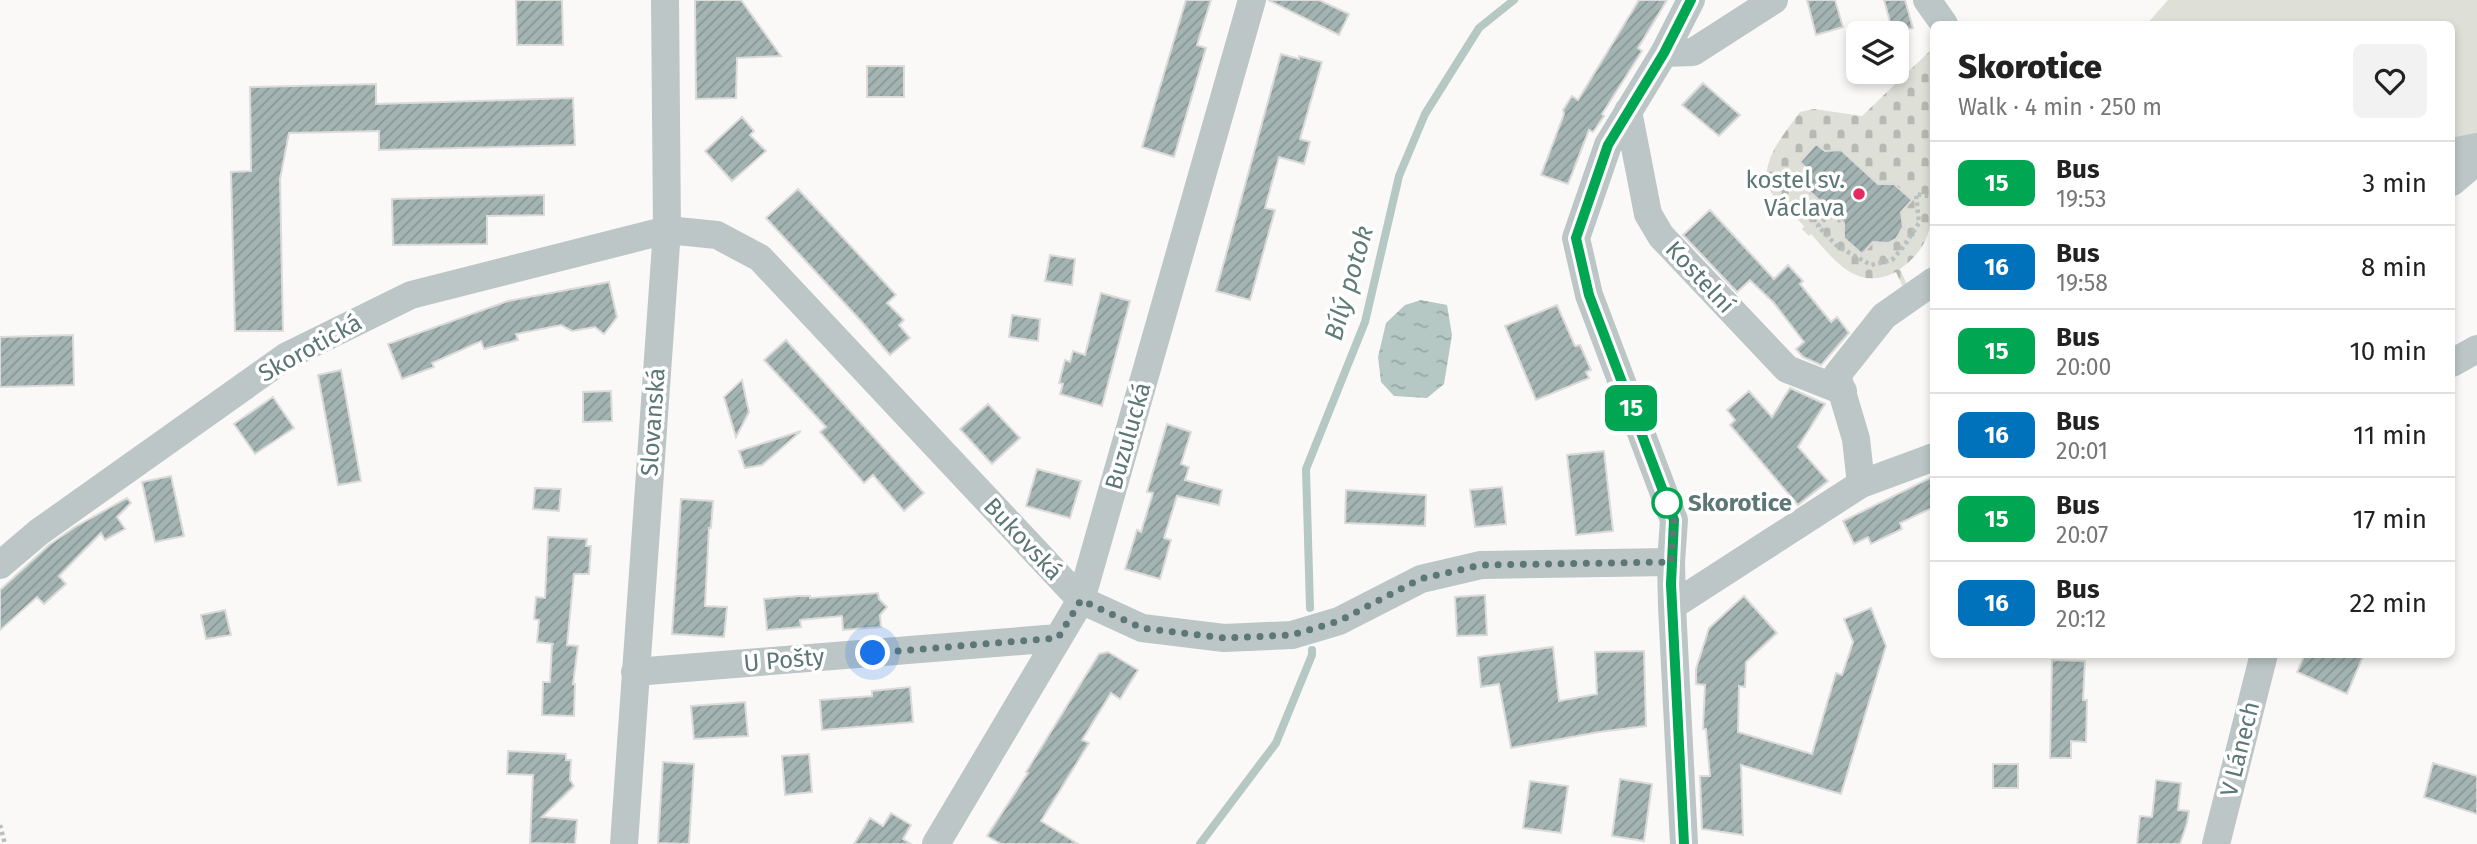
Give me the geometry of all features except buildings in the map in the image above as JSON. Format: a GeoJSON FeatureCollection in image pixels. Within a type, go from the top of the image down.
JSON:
{"type":"FeatureCollection","features":[{"type":"Feature","properties":{"kind":"street","name":"Slovanská"},"geometry":{"type":"LineString","coordinates":[[624,844],[667,230],[665,0]]}},
{"type":"Feature","properties":{"kind":"street","name":"Buzulucká"},"geometry":{"type":"LineString","coordinates":[[936,844],[1081,600],[1252,0]]}},
{"type":"Feature","properties":{"kind":"street"},"geometry":{"type":"LineString","coordinates":[[1684,844],[1672,606],[1674,520],[1589,295],[1576,238],[1608,145],[1664,53],[1691,0]]}},
{"type":"Feature","properties":{"kind":"street"},"geometry":{"type":"LineString","coordinates":[[1664,53],[1693,52],[1774,0]]}},
{"type":"Feature","properties":{"kind":"street"},"geometry":{"type":"LineString","coordinates":[[1927,0],[1942,21]]}},
{"type":"Feature","properties":{"kind":"street","name":"Kostelní"},"geometry":{"type":"LineString","coordinates":[[1628,111],[1648,214],[1661,236],[1787,369],[1843,391]]}},
{"type":"Feature","properties":{"kind":"street"},"geometry":{"type":"LineString","coordinates":[[2455,151],[2477,147]]}},
{"type":"Feature","properties":{"kind":"street"},"geometry":{"type":"LineString","coordinates":[[2455,179],[2477,161]]}},
{"type":"Feature","properties":{"kind":"street","name":"Skorotická"},"geometry":{"type":"LineString","coordinates":[[0,565],[39,532],[287,356],[411,295],[667,230]]}},
{"type":"Feature","properties":{"kind":"street","name":"Bukovská"},"geometry":{"type":"LineString","coordinates":[[667,230],[717,235],[760,258],[1081,600],[1142,628],[1224,638],[1292,635],[1339,621],[1420,579],[1481,565],[1671,562]]}},
{"type":"Feature","properties":{"kind":"street"},"geometry":{"type":"LineString","coordinates":[[1861,484],[1856,439],[1837,374],[1884,316],[1930,284]]}},
{"type":"Feature","properties":{"kind":"street"},"geometry":{"type":"LineString","coordinates":[[1672,606],[1861,484],[1930,458]]}},
{"type":"Feature","properties":{"kind":"street","name":"U Pošty"},"geometry":{"type":"LineString","coordinates":[[635,672],[1058,638]]}},
{"type":"Feature","properties":{"kind":"street","name":"V Lánech"},"geometry":{"type":"LineString","coordinates":[[2216,844],[2263,658]]}},
{"type":"Feature","properties":{"kind":"path"},"geometry":{"type":"LineString","coordinates":[[1830,214],[1818,226],[1837,246],[1871,265],[1892,260],[1919,223],[1916,194],[1930,196]]}},
{"type":"Feature","properties":{"kind":"path"},"geometry":{"type":"LineString","coordinates":[[0,825],[5,844]]}},
{"type":"Feature","properties":{"kind":"green space"},"geometry":{"type":"Polygon","coordinates":[[[2168,0],[2477,0],[2477,134],[2455,140],[2455,21],[2150,21],[2168,0]]]}},
{"type":"Feature","properties":{"kind":"green space"},"geometry":{"type":"Polygon","coordinates":[[[1930,51],[1930,228],[1920,250],[1900,269],[1909,289],[1906,294],[1896,272],[1870,278],[1848,271],[1811,234],[1809,236],[1802,229],[1804,226],[1773,195],[1768,185],[1767,174],[1773,151],[1800,112],[1814,109],[1862,116],[1895,84],[1909,84],[1909,71],[1930,51]]]}},
{"type":"Feature","properties":{"kind":"water"},"geometry":{"type":"Polygon","coordinates":[[[1421,300],[1447,305],[1452,335],[1444,384],[1427,398],[1394,396],[1381,382],[1378,357],[1386,323],[1405,305],[1421,300]]]}},
{"type":"Feature","properties":{"kind":"waterway","name":"Bílý potok"},"geometry":{"type":"LineString","coordinates":[[1310,608],[1306,469],[1365,322],[1399,176],[1425,114],[1479,28],[1514,0]]}},
{"type":"Feature","properties":{"kind":"waterway","name":"Bílý potok"},"geometry":{"type":"LineString","coordinates":[[1200,844],[1276,743],[1312,650]]}},
{"type":"Feature","properties":{"kind":"bus line","name":"15"},"geometry":{"type":"LineString","coordinates":[[1684,844],[1671,584],[1674,520],[1589,295],[1576,238],[1608,145],[1664,53],[1691,0]]}},
{"type":"Feature","properties":{"kind":"place","name":"kostel sv. Václava"},"geometry":{"type":"Point","coordinates":[1859,194]}},
{"type":"Feature","properties":{"kind":"place","name":"Skorotice"},"geometry":{"type":"Point","coordinates":[1667,503]}},
{"type":"Feature","properties":{"kind":"route"},"geometry":{"type":"LineString","coordinates":[[873,653],[1058,638],[1081,600],[1142,628],[1224,638],[1292,635],[1339,621],[1420,579],[1481,565],[1671,562],[1674,520],[1664,495],[1667,503]]}}]}
